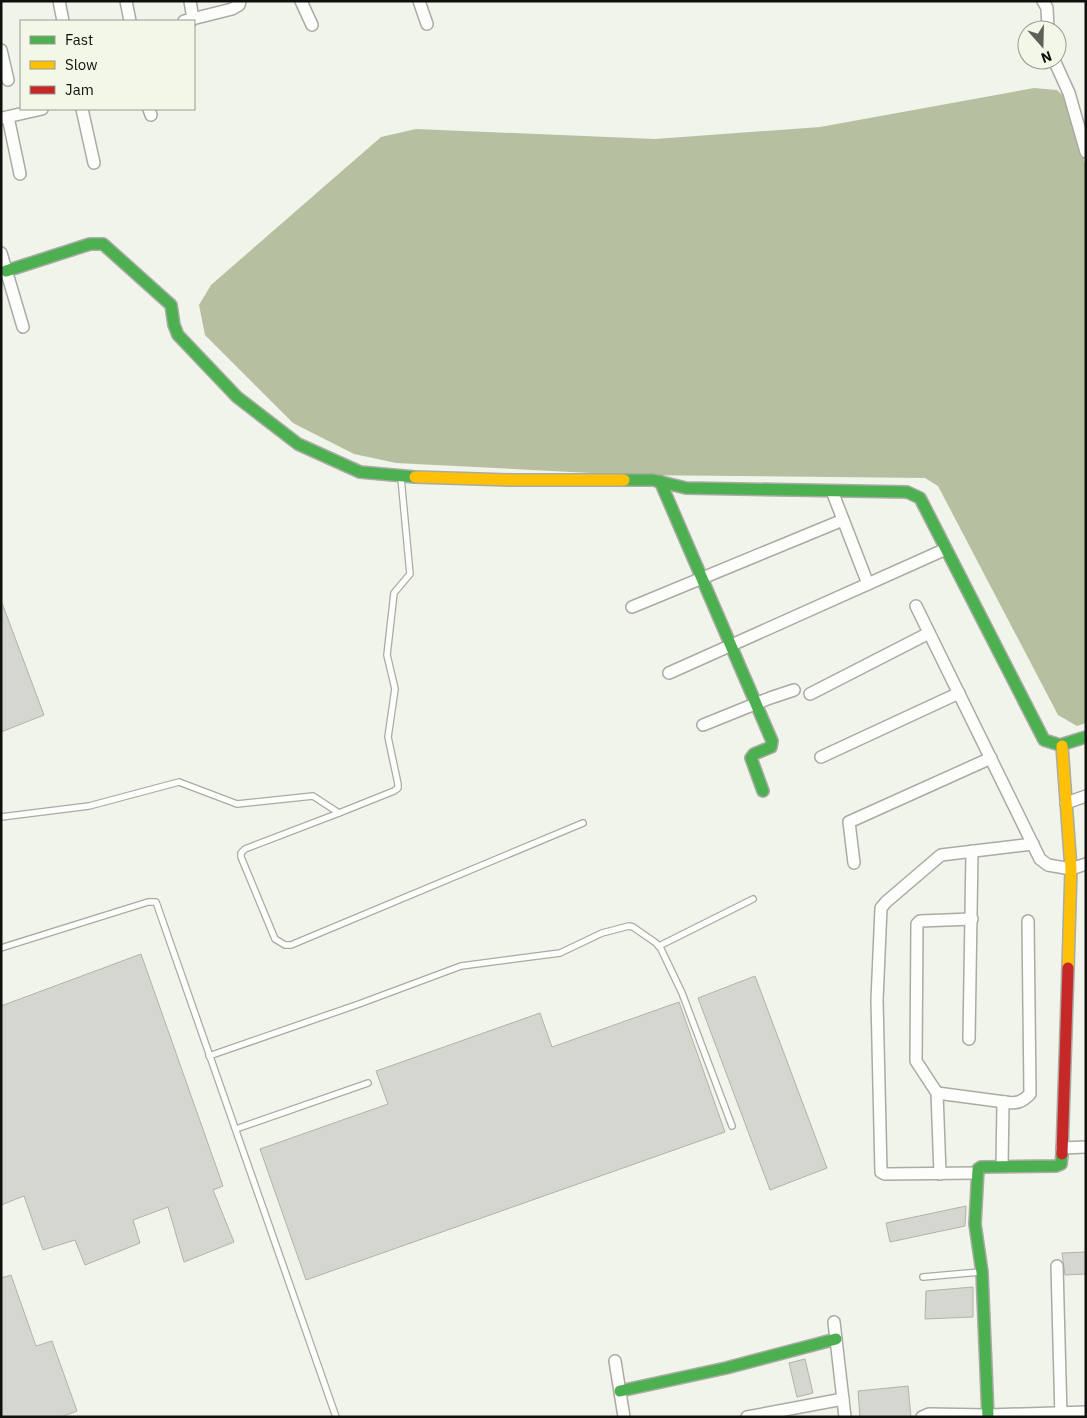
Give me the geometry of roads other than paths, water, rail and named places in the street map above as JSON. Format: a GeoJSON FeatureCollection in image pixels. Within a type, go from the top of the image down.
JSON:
{"type":"FeatureCollection","features":[{"type":"Feature","properties":{"kind":"street"},"geometry":{"type":"LineString","coordinates":[[59,1],[63,20]]}},
{"type":"Feature","properties":{"kind":"street"},"geometry":{"type":"LineString","coordinates":[[126,1],[130,20]]}},
{"type":"Feature","properties":{"kind":"street"},"geometry":{"type":"LineString","coordinates":[[190,1],[189,20],[232,9],[239,5],[240,1]]}},
{"type":"Feature","properties":{"kind":"street"},"geometry":{"type":"LineString","coordinates":[[419,1],[427,24]]}},
{"type":"Feature","properties":{"kind":"street"},"geometry":{"type":"LineString","coordinates":[[1043,1],[1047,8],[1048,20]]}},
{"type":"Feature","properties":{"kind":"street"},"geometry":{"type":"LineString","coordinates":[[305,2],[312,25]]}},
{"type":"Feature","properties":{"kind":"street"},"geometry":{"type":"LineString","coordinates":[[1,50],[8,80]]}},
{"type":"Feature","properties":{"kind":"street"},"geometry":{"type":"LineString","coordinates":[[1058,70],[1068,93],[1086,152]]}},
{"type":"Feature","properties":{"kind":"street"},"geometry":{"type":"LineString","coordinates":[[20,174],[5,118],[38,110]]}},
{"type":"Feature","properties":{"kind":"street"},"geometry":{"type":"LineString","coordinates":[[82,110],[94,163]]}},
{"type":"Feature","properties":{"kind":"street"},"geometry":{"type":"LineString","coordinates":[[6,271],[90,244],[103,244],[171,306],[175,330],[178,335],[243,402],[301,447],[360,472],[400,476],[512,480],[647,480],[686,488],[907,492],[914,494],[920,498],[1044,740],[1052,745],[1062,746],[1086,737]]}},
{"type":"Feature","properties":{"kind":"street"},"geometry":{"type":"LineString","coordinates":[[1,253],[23,327]]}},
{"type":"Feature","properties":{"kind":"street"},"geometry":{"type":"LineString","coordinates":[[660,482],[773,745],[754,754],[751,758],[763,791]]}},
{"type":"Feature","properties":{"kind":"street"},"geometry":{"type":"LineString","coordinates":[[832,491],[868,584]]}},
{"type":"Feature","properties":{"kind":"street"},"geometry":{"type":"LineString","coordinates":[[632,607],[843,520]]}},
{"type":"Feature","properties":{"kind":"street"},"geometry":{"type":"LineString","coordinates":[[669,673],[946,549]]}},
{"type":"Feature","properties":{"kind":"street"},"geometry":{"type":"LineString","coordinates":[[916,606],[1044,863],[1071,869],[1086,864]]}},
{"type":"Feature","properties":{"kind":"street"},"geometry":{"type":"LineString","coordinates":[[810,694],[929,633]]}},
{"type":"Feature","properties":{"kind":"street"},"geometry":{"type":"LineString","coordinates":[[703,725],[756,703],[794,690]]}},
{"type":"Feature","properties":{"kind":"street"},"geometry":{"type":"LineString","coordinates":[[821,757],[959,693]]}},
{"type":"Feature","properties":{"kind":"street"},"geometry":{"type":"LineString","coordinates":[[988,1416],[982,1272],[975,1224],[978,1169],[981,1167],[1061,1164],[1071,869],[1062,746]]}},
{"type":"Feature","properties":{"kind":"street"},"geometry":{"type":"LineString","coordinates":[[854,863],[849,822],[991,758]]}},
{"type":"Feature","properties":{"kind":"street"},"geometry":{"type":"LineString","coordinates":[[1066,802],[1086,796]]}},
{"type":"Feature","properties":{"kind":"street"},"geometry":{"type":"LineString","coordinates":[[977,1174],[885,1174],[881,1172],[877,1000],[882,908],[886,902],[937,858],[947,854],[1033,844]]}},
{"type":"Feature","properties":{"kind":"street"},"geometry":{"type":"LineString","coordinates":[[969,1039],[972,851]]}},
{"type":"Feature","properties":{"kind":"street"},"geometry":{"type":"LineString","coordinates":[[940,1174],[937,1093],[916,1061],[917,924],[920,921],[972,919]]}},
{"type":"Feature","properties":{"kind":"street"},"geometry":{"type":"LineString","coordinates":[[937,1093],[1015,1103],[1024,1100],[1030,1094],[1028,921]]}},
{"type":"Feature","properties":{"kind":"street"},"geometry":{"type":"LineString","coordinates":[[1002,1166],[1002,1106],[1005,1102]]}},
{"type":"Feature","properties":{"kind":"street"},"geometry":{"type":"LineString","coordinates":[[1062,1148],[1086,1147]]}},
{"type":"Feature","properties":{"kind":"street"},"geometry":{"type":"LineString","coordinates":[[1057,1266],[1061,1415]]}},
{"type":"Feature","properties":{"kind":"street"},"geometry":{"type":"LineString","coordinates":[[834,1322],[845,1417]]}},
{"type":"Feature","properties":{"kind":"street"},"geometry":{"type":"LineString","coordinates":[[620,1391],[726,1368],[836,1338]]}},
{"type":"Feature","properties":{"kind":"street"},"geometry":{"type":"LineString","coordinates":[[615,1360],[624,1417]]}},
{"type":"Feature","properties":{"kind":"street"},"geometry":{"type":"LineString","coordinates":[[747,1417],[843,1399]]}},
{"type":"Feature","properties":{"kind":"street"},"geometry":{"type":"LineString","coordinates":[[922,1417],[929,1414],[988,1416],[1061,1415],[1086,1412]]}},
{"type":"Feature","properties":{"kind":"lane"},"geometry":{"type":"LineString","coordinates":[[400,476],[410,574],[394,593],[387,655],[395,688],[388,737],[398,788],[339,813],[244,849],[241,857],[275,939],[280,943],[291,944],[583,824]]}},
{"type":"Feature","properties":{"kind":"lane"},"geometry":{"type":"LineString","coordinates":[[1,817],[89,806],[179,782],[237,804],[313,796],[339,813]]}},
{"type":"Feature","properties":{"kind":"lane"},"geometry":{"type":"LineString","coordinates":[[659,946],[753,899]]}},
{"type":"Feature","properties":{"kind":"lane"},"geometry":{"type":"LineString","coordinates":[[1,948],[148,902],[156,902],[208,1056],[236,1129],[336,1417]]}},
{"type":"Feature","properties":{"kind":"lane"},"geometry":{"type":"LineString","coordinates":[[208,1056],[359,1004],[461,966],[560,953],[602,933],[629,926],[659,946],[682,993],[732,1126]]}},
{"type":"Feature","properties":{"kind":"lane"},"geometry":{"type":"LineString","coordinates":[[236,1129],[368,1083]]}},
{"type":"Feature","properties":{"kind":"lane"},"geometry":{"type":"LineString","coordinates":[[923,1277],[982,1272]]}}]}
